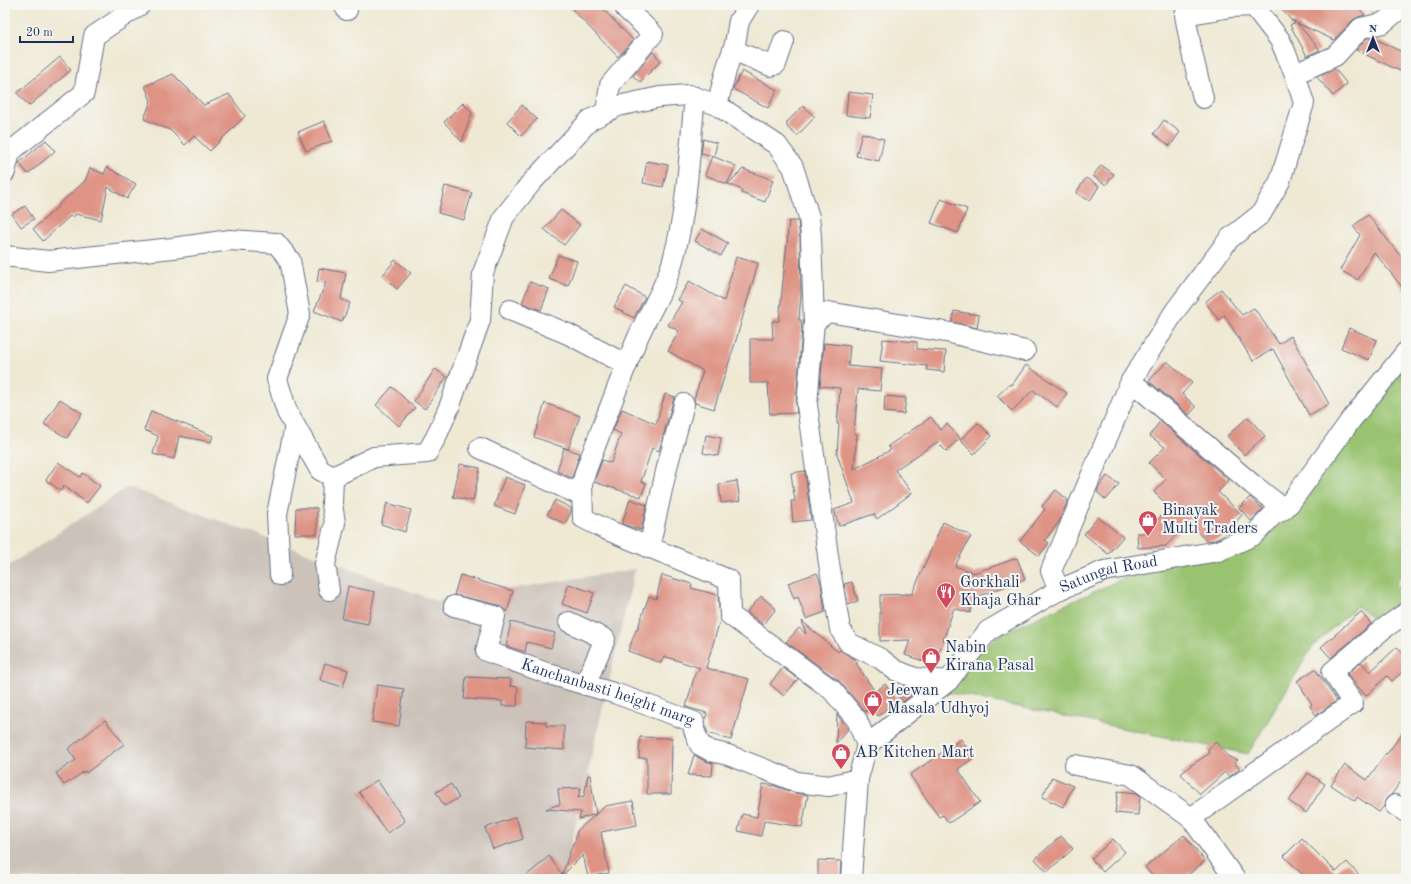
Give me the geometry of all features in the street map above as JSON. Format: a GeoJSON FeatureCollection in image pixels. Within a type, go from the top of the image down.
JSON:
{"type":"FeatureCollection","features":[{"type":"Feature","properties":{"kind":"street"},"geometry":{"type":"LineString","coordinates":[[5,172],[10,152],[84,93],[94,36],[140,5]]}},
{"type":"Feature","properties":{"kind":"street"},"geometry":{"type":"LineString","coordinates":[[606,112],[610,85],[653,34],[626,9],[630,5]]}},
{"type":"Feature","properties":{"kind":"street"},"geometry":{"type":"LineString","coordinates":[[717,105],[733,50],[739,21],[749,5]]}},
{"type":"Feature","properties":{"kind":"street"},"geometry":{"type":"LineString","coordinates":[[1059,590],[1051,571],[1131,381],[1175,311],[1229,239],[1260,214],[1280,181],[1304,103],[1295,74],[1280,40],[1253,5],[1184,15],[1203,98]]}},
{"type":"Feature","properties":{"kind":"street"},"geometry":{"type":"LineString","coordinates":[[1295,74],[1335,56],[1361,28],[1383,23],[1404,5]]}},
{"type":"Feature","properties":{"kind":"street"},"geometry":{"type":"LineString","coordinates":[[733,50],[771,66],[776,64],[784,41]]}},
{"type":"Feature","properties":{"kind":"street"},"geometry":{"type":"LineString","coordinates":[[333,477],[374,457],[427,453],[436,437],[450,405],[480,320],[483,273],[504,217],[531,183],[590,120],[618,106],[660,97],[689,95],[717,105],[777,145],[793,167],[809,217],[814,322],[807,405],[829,563],[840,629],[849,643],[881,659],[895,670],[915,678],[948,681]]}},
{"type":"Feature","properties":{"kind":"street"},"geometry":{"type":"LineString","coordinates":[[695,97],[685,207],[673,261],[638,338],[586,470],[582,484],[583,518],[605,530],[730,580],[730,615],[832,690],[856,720],[867,745],[858,780],[851,879]]}},
{"type":"Feature","properties":{"kind":"street"},"geometry":{"type":"LineString","coordinates":[[5,256],[48,261],[173,248],[230,240],[276,243],[290,260],[300,314],[277,380],[287,412],[320,470],[333,477]]}},
{"type":"Feature","properties":{"kind":"street"},"geometry":{"type":"LineString","coordinates":[[510,310],[568,334],[627,365]]}},
{"type":"Feature","properties":{"kind":"street"},"geometry":{"type":"LineString","coordinates":[[814,322],[828,312],[951,333],[1026,351]]}},
{"type":"Feature","properties":{"kind":"street","name":"Satungal Road"},"geometry":{"type":"LineString","coordinates":[[867,745],[948,681],[988,631],[1059,590],[1104,571],[1218,551],[1254,535],[1272,516],[1284,509],[1351,420],[1406,352]]}},
{"type":"Feature","properties":{"kind":"street"},"geometry":{"type":"LineString","coordinates":[[1131,381],[1252,484],[1284,509]]}},
{"type":"Feature","properties":{"kind":"street"},"geometry":{"type":"LineString","coordinates":[[649,548],[666,467],[684,404]]}},
{"type":"Feature","properties":{"kind":"street"},"geometry":{"type":"LineString","coordinates":[[280,575],[277,514],[295,426]]}},
{"type":"Feature","properties":{"kind":"street"},"geometry":{"type":"LineString","coordinates":[[480,448],[582,496]]}},
{"type":"Feature","properties":{"kind":"street"},"geometry":{"type":"LineString","coordinates":[[329,590],[325,564],[335,523],[332,504],[333,477]]}},
{"type":"Feature","properties":{"kind":"street","name":"Kanchanbasti height marg"},"geometry":{"type":"LineString","coordinates":[[454,606],[496,616],[486,651],[549,674],[616,694],[694,722],[694,730],[700,745],[711,751],[728,755],[797,782],[830,786],[858,780]]}},
{"type":"Feature","properties":{"kind":"street"},"geometry":{"type":"LineString","coordinates":[[1191,818],[1353,703],[1332,672],[1383,629],[1406,613]]}},
{"type":"Feature","properties":{"kind":"street"},"geometry":{"type":"LineString","coordinates":[[569,622],[605,639],[585,685]]}},
{"type":"Feature","properties":{"kind":"street"},"geometry":{"type":"LineString","coordinates":[[1075,765],[1131,775],[1191,818],[1235,879]]}},
{"type":"Feature","properties":{"kind":"shaded area"},"geometry":{"type":"Polygon","coordinates":[[[128,487],[437,601],[635,569],[563,879],[5,879],[5,568],[128,487]]]}},
{"type":"Feature","properties":{"kind":"green space"},"geometry":{"type":"Polygon","coordinates":[[[1406,360],[1406,569],[1396,584],[1406,591],[1406,606],[1378,623],[1357,606],[1313,646],[1248,754],[941,691],[995,637],[1141,570],[1258,544],[1281,522],[1406,360]]]}},
{"type":"Feature","properties":{"kind":"building"},"geometry":{"type":"Polygon","coordinates":[[[568,5],[599,5],[633,40],[618,57],[568,5]]]}},
{"type":"Feature","properties":{"kind":"building"},"geometry":{"type":"Polygon","coordinates":[[[1278,5],[1356,5],[1365,15],[1353,20],[1334,40],[1297,23],[1320,50],[1307,56],[1290,25],[1296,22],[1291,20],[1278,5]]]}},
{"type":"Feature","properties":{"kind":"building"},"geometry":{"type":"Polygon","coordinates":[[[1372,37],[1406,54],[1406,64],[1402,72],[1356,50],[1367,38],[1372,37]]]}},
{"type":"Feature","properties":{"kind":"building"},"geometry":{"type":"Polygon","coordinates":[[[653,52],[661,61],[640,82],[633,76],[653,52]]]}},
{"type":"Feature","properties":{"kind":"building"},"geometry":{"type":"Polygon","coordinates":[[[60,57],[71,70],[29,106],[17,93],[60,57]]]}},
{"type":"Feature","properties":{"kind":"building"},"geometry":{"type":"Polygon","coordinates":[[[1335,69],[1347,84],[1333,96],[1317,77],[1335,69]]]}},
{"type":"Feature","properties":{"kind":"building"},"geometry":{"type":"Polygon","coordinates":[[[742,71],[777,90],[768,108],[733,89],[742,71]]]}},
{"type":"Feature","properties":{"kind":"building"},"geometry":{"type":"Polygon","coordinates":[[[173,74],[204,105],[229,94],[245,116],[210,151],[194,136],[185,145],[170,130],[144,119],[151,101],[145,86],[173,74]]]}},
{"type":"Feature","properties":{"kind":"building"},"geometry":{"type":"Polygon","coordinates":[[[848,92],[873,95],[870,118],[846,115],[848,92]]]}},
{"type":"Feature","properties":{"kind":"building"},"geometry":{"type":"Polygon","coordinates":[[[463,103],[472,113],[462,142],[444,122],[463,103]]]}},
{"type":"Feature","properties":{"kind":"building"},"geometry":{"type":"Polygon","coordinates":[[[522,105],[537,119],[521,136],[507,122],[522,105]]]}},
{"type":"Feature","properties":{"kind":"building"},"geometry":{"type":"Polygon","coordinates":[[[803,106],[815,117],[797,136],[787,127],[787,122],[803,106]]]}},
{"type":"Feature","properties":{"kind":"building"},"geometry":{"type":"Polygon","coordinates":[[[1164,120],[1180,132],[1170,146],[1154,134],[1164,120]]]}},
{"type":"Feature","properties":{"kind":"building"},"geometry":{"type":"Polygon","coordinates":[[[324,121],[332,141],[306,151],[298,132],[324,121]]]}},
{"type":"Feature","properties":{"kind":"building"},"geometry":{"type":"Polygon","coordinates":[[[862,133],[884,139],[879,161],[856,156],[862,133]]]}},
{"type":"Feature","properties":{"kind":"building"},"geometry":{"type":"Polygon","coordinates":[[[703,139],[717,143],[714,156],[701,153],[703,139]]]}},
{"type":"Feature","properties":{"kind":"building"},"geometry":{"type":"Polygon","coordinates":[[[46,140],[55,151],[28,174],[19,163],[46,140]]]}},
{"type":"Feature","properties":{"kind":"building"},"geometry":{"type":"Polygon","coordinates":[[[712,156],[736,166],[727,184],[705,175],[712,156]]]}},
{"type":"Feature","properties":{"kind":"building"},"geometry":{"type":"Polygon","coordinates":[[[647,161],[668,165],[663,187],[643,183],[647,161]]]}},
{"type":"Feature","properties":{"kind":"building"},"geometry":{"type":"Polygon","coordinates":[[[1101,165],[1114,174],[1106,185],[1093,176],[1101,165]]]}},
{"type":"Feature","properties":{"kind":"building"},"geometry":{"type":"Polygon","coordinates":[[[107,167],[136,184],[127,199],[108,187],[101,220],[76,214],[72,218],[70,216],[43,241],[33,229],[85,181],[90,168],[104,174],[107,167]]]}},
{"type":"Feature","properties":{"kind":"building"},"geometry":{"type":"Polygon","coordinates":[[[743,169],[773,180],[765,202],[741,193],[742,190],[728,184],[743,169]]]}},
{"type":"Feature","properties":{"kind":"building"},"geometry":{"type":"Polygon","coordinates":[[[1086,178],[1099,186],[1090,201],[1076,193],[1086,178]]]}},
{"type":"Feature","properties":{"kind":"building"},"geometry":{"type":"Polygon","coordinates":[[[445,186],[472,193],[464,220],[438,213],[445,186]]]}},
{"type":"Feature","properties":{"kind":"building"},"geometry":{"type":"Polygon","coordinates":[[[941,199],[967,209],[958,233],[931,223],[941,199]]]}},
{"type":"Feature","properties":{"kind":"building"},"geometry":{"type":"Polygon","coordinates":[[[25,206],[34,219],[21,227],[12,214],[25,206]]]}},
{"type":"Feature","properties":{"kind":"building"},"geometry":{"type":"Polygon","coordinates":[[[561,210],[580,225],[564,245],[544,229],[561,210]]]}},
{"type":"Feature","properties":{"kind":"building"},"geometry":{"type":"Polygon","coordinates":[[[1368,215],[1406,263],[1406,292],[1374,252],[1358,280],[1340,270],[1360,235],[1353,226],[1368,215]]]}},
{"type":"Feature","properties":{"kind":"building"},"geometry":{"type":"Polygon","coordinates":[[[789,221],[798,221],[800,238],[801,294],[799,320],[801,320],[802,330],[796,404],[797,413],[770,414],[768,383],[750,383],[750,339],[773,339],[772,321],[779,321],[789,221]]]}},
{"type":"Feature","properties":{"kind":"building"},"geometry":{"type":"Polygon","coordinates":[[[702,229],[728,243],[721,256],[695,241],[702,229]]]}},
{"type":"Feature","properties":{"kind":"building"},"geometry":{"type":"Polygon","coordinates":[[[558,255],[577,261],[568,286],[549,279],[558,255]]]}},
{"type":"Feature","properties":{"kind":"building"},"geometry":{"type":"Polygon","coordinates":[[[736,257],[758,263],[737,337],[714,409],[695,403],[694,399],[703,371],[668,351],[679,331],[668,325],[682,302],[678,300],[689,281],[724,301],[736,257]]]}},
{"type":"Feature","properties":{"kind":"building"},"geometry":{"type":"Polygon","coordinates":[[[395,260],[411,273],[397,289],[382,276],[395,260]]]}},
{"type":"Feature","properties":{"kind":"building"},"geometry":{"type":"Polygon","coordinates":[[[319,268],[346,273],[341,299],[350,303],[342,322],[314,311],[326,283],[317,282],[319,268]]]}},
{"type":"Feature","properties":{"kind":"building"},"geometry":{"type":"Polygon","coordinates":[[[530,282],[549,289],[541,310],[522,303],[530,282]]]}},
{"type":"Feature","properties":{"kind":"building"},"geometry":{"type":"Polygon","coordinates":[[[626,286],[645,297],[634,318],[614,307],[626,286]]]}},
{"type":"Feature","properties":{"kind":"building"},"geometry":{"type":"Polygon","coordinates":[[[1221,289],[1242,315],[1254,308],[1279,344],[1291,336],[1329,404],[1309,415],[1273,349],[1253,361],[1224,315],[1219,320],[1205,302],[1221,289]]]}},
{"type":"Feature","properties":{"kind":"building"},"geometry":{"type":"Polygon","coordinates":[[[954,311],[979,315],[977,328],[952,322],[954,311]]]}},
{"type":"Feature","properties":{"kind":"building"},"geometry":{"type":"Polygon","coordinates":[[[1349,328],[1377,340],[1369,360],[1341,348],[1349,328]]]}},
{"type":"Feature","properties":{"kind":"building"},"geometry":{"type":"Polygon","coordinates":[[[883,339],[917,342],[917,349],[946,351],[944,372],[927,370],[927,366],[880,361],[883,339]]]}},
{"type":"Feature","properties":{"kind":"building"},"geometry":{"type":"Polygon","coordinates":[[[824,343],[850,346],[848,366],[882,369],[880,391],[858,389],[854,433],[857,434],[854,469],[891,450],[888,446],[931,417],[940,430],[947,424],[960,438],[946,451],[937,442],[895,470],[912,493],[877,519],[874,514],[839,526],[834,510],[854,503],[837,454],[839,424],[837,424],[840,388],[820,386],[824,343]]]}},
{"type":"Feature","properties":{"kind":"building"},"geometry":{"type":"Polygon","coordinates":[[[1167,361],[1192,383],[1182,394],[1196,407],[1189,415],[1149,381],[1167,361]]]}},
{"type":"Feature","properties":{"kind":"building"},"geometry":{"type":"Polygon","coordinates":[[[1026,365],[1067,393],[1057,407],[1033,390],[1012,411],[997,396],[1010,384],[1012,385],[1026,365]]]}},
{"type":"Feature","properties":{"kind":"building"},"geometry":{"type":"Polygon","coordinates":[[[435,369],[447,377],[425,409],[414,401],[435,369]]]}},
{"type":"Feature","properties":{"kind":"building"},"geometry":{"type":"Polygon","coordinates":[[[392,387],[415,408],[399,426],[376,405],[392,387]]]}},
{"type":"Feature","properties":{"kind":"building"},"geometry":{"type":"Polygon","coordinates":[[[665,394],[675,397],[659,451],[652,448],[641,482],[646,483],[641,497],[594,482],[602,460],[611,463],[621,434],[613,430],[622,409],[656,424],[665,394]]]}},
{"type":"Feature","properties":{"kind":"building"},"geometry":{"type":"Polygon","coordinates":[[[885,396],[906,398],[904,414],[884,412],[885,396]]]}},
{"type":"Feature","properties":{"kind":"building"},"geometry":{"type":"Polygon","coordinates":[[[60,399],[82,413],[67,438],[44,424],[60,399]]]}},
{"type":"Feature","properties":{"kind":"building"},"geometry":{"type":"Polygon","coordinates":[[[545,403],[580,416],[568,449],[534,437],[545,403]]]}},
{"type":"Feature","properties":{"kind":"building"},"geometry":{"type":"Polygon","coordinates":[[[151,411],[213,436],[211,442],[179,436],[174,459],[153,454],[158,436],[144,430],[151,411]]]}},
{"type":"Feature","properties":{"kind":"building"},"geometry":{"type":"Polygon","coordinates":[[[1248,417],[1265,436],[1244,455],[1227,436],[1248,417]]]}},
{"type":"Feature","properties":{"kind":"building"},"geometry":{"type":"Polygon","coordinates":[[[1160,421],[1229,480],[1218,492],[1242,515],[1222,537],[1215,540],[1206,541],[1188,522],[1166,546],[1138,548],[1137,533],[1146,533],[1169,507],[1154,492],[1166,479],[1149,463],[1165,447],[1150,436],[1160,421]]]}},
{"type":"Feature","properties":{"kind":"building"},"geometry":{"type":"Polygon","coordinates":[[[978,423],[992,436],[974,454],[960,440],[978,423]]]}},
{"type":"Feature","properties":{"kind":"building"},"geometry":{"type":"Polygon","coordinates":[[[706,435],[721,438],[718,456],[703,453],[706,435]]]}},
{"type":"Feature","properties":{"kind":"building"},"geometry":{"type":"Polygon","coordinates":[[[564,448],[580,453],[572,478],[557,471],[564,448]]]}},
{"type":"Feature","properties":{"kind":"building"},"geometry":{"type":"Polygon","coordinates":[[[58,462],[80,477],[83,473],[100,486],[87,503],[64,486],[61,491],[46,480],[58,462]]]}},
{"type":"Feature","properties":{"kind":"building"},"geometry":{"type":"Polygon","coordinates":[[[460,464],[480,468],[473,501],[453,497],[460,464]]]}},
{"type":"Feature","properties":{"kind":"building"},"geometry":{"type":"Polygon","coordinates":[[[805,471],[811,520],[793,522],[791,501],[795,501],[791,473],[805,471]]]}},
{"type":"Feature","properties":{"kind":"building"},"geometry":{"type":"Polygon","coordinates":[[[1107,476],[1119,484],[1106,500],[1097,492],[1107,476]]]}},
{"type":"Feature","properties":{"kind":"building"},"geometry":{"type":"Polygon","coordinates":[[[505,477],[525,485],[515,514],[494,506],[505,477]]]}},
{"type":"Feature","properties":{"kind":"building"},"geometry":{"type":"Polygon","coordinates":[[[737,481],[740,501],[721,503],[719,484],[737,481]]]}},
{"type":"Feature","properties":{"kind":"building"},"geometry":{"type":"Polygon","coordinates":[[[1056,490],[1068,500],[1059,522],[1045,540],[1049,543],[1039,556],[1020,541],[1045,509],[1042,506],[1056,490]]]}},
{"type":"Feature","properties":{"kind":"building"},"geometry":{"type":"Polygon","coordinates":[[[1250,497],[1263,509],[1251,521],[1239,508],[1250,497]]]}},
{"type":"Feature","properties":{"kind":"building"},"geometry":{"type":"Polygon","coordinates":[[[630,499],[647,505],[641,530],[622,524],[630,499]]]}},
{"type":"Feature","properties":{"kind":"building"},"geometry":{"type":"Polygon","coordinates":[[[555,500],[571,508],[571,512],[565,524],[547,515],[555,500]]]}},
{"type":"Feature","properties":{"kind":"building"},"geometry":{"type":"Polygon","coordinates":[[[387,503],[411,510],[405,532],[381,524],[387,503]]]}},
{"type":"Feature","properties":{"kind":"building"},"geometry":{"type":"Polygon","coordinates":[[[296,508],[317,508],[317,534],[295,534],[296,508]]]}},
{"type":"Feature","properties":{"kind":"building"},"geometry":{"type":"Polygon","coordinates":[[[1098,517],[1123,537],[1108,554],[1084,534],[1098,517]]]}},
{"type":"Feature","properties":{"kind":"building"},"geometry":{"type":"Polygon","coordinates":[[[943,522],[971,536],[955,566],[974,573],[1017,558],[1025,579],[974,598],[970,613],[954,608],[935,665],[905,655],[910,640],[880,641],[880,595],[912,594],[943,522]]]}},
{"type":"Feature","properties":{"kind":"building"},"geometry":{"type":"Polygon","coordinates":[[[817,573],[821,583],[825,612],[806,619],[798,597],[794,599],[788,583],[817,573]]]}},
{"type":"Feature","properties":{"kind":"building"},"geometry":{"type":"Polygon","coordinates":[[[460,575],[513,591],[507,612],[498,605],[454,595],[460,575]]]}},
{"type":"Feature","properties":{"kind":"building"},"geometry":{"type":"Polygon","coordinates":[[[662,575],[692,584],[691,588],[718,595],[720,620],[706,668],[749,679],[731,740],[708,733],[705,720],[707,713],[686,707],[695,674],[700,668],[664,656],[661,663],[628,651],[649,596],[656,599],[662,575]]]}},
{"type":"Feature","properties":{"kind":"building"},"geometry":{"type":"Polygon","coordinates":[[[852,582],[858,601],[848,604],[844,584],[852,582]]]}},
{"type":"Feature","properties":{"kind":"building"},"geometry":{"type":"Polygon","coordinates":[[[569,584],[594,593],[587,613],[562,604],[569,584]]]}},
{"type":"Feature","properties":{"kind":"building"},"geometry":{"type":"Polygon","coordinates":[[[348,586],[375,592],[368,624],[342,619],[348,586]]]}},
{"type":"Feature","properties":{"kind":"building"},"geometry":{"type":"Polygon","coordinates":[[[761,596],[776,609],[763,625],[747,612],[761,596]]]}},
{"type":"Feature","properties":{"kind":"building"},"geometry":{"type":"Polygon","coordinates":[[[1361,612],[1371,624],[1331,658],[1321,647],[1361,612]]]}},
{"type":"Feature","properties":{"kind":"building"},"geometry":{"type":"Polygon","coordinates":[[[802,621],[838,652],[840,650],[855,659],[858,662],[856,663],[875,692],[885,684],[897,701],[878,716],[870,706],[865,712],[839,681],[786,642],[799,628],[806,634],[802,621]]]}},
{"type":"Feature","properties":{"kind":"building"},"geometry":{"type":"Polygon","coordinates":[[[511,622],[555,633],[551,648],[527,642],[525,652],[506,646],[511,622]]]}},
{"type":"Feature","properties":{"kind":"building"},"geometry":{"type":"Polygon","coordinates":[[[1397,647],[1406,657],[1406,669],[1392,681],[1387,676],[1366,696],[1347,674],[1361,662],[1370,672],[1397,647]]]}},
{"type":"Feature","properties":{"kind":"building"},"geometry":{"type":"Polygon","coordinates":[[[325,663],[348,670],[343,687],[320,680],[325,663]]]}},
{"type":"Feature","properties":{"kind":"building"},"geometry":{"type":"Polygon","coordinates":[[[783,668],[798,679],[784,696],[770,684],[783,668]]]}},
{"type":"Feature","properties":{"kind":"building"},"geometry":{"type":"Polygon","coordinates":[[[1315,669],[1337,701],[1316,715],[1310,706],[1312,704],[1297,681],[1315,669]]]}},
{"type":"Feature","properties":{"kind":"building"},"geometry":{"type":"Polygon","coordinates":[[[466,677],[511,679],[510,686],[518,687],[517,706],[502,706],[502,701],[464,699],[466,677]]]}},
{"type":"Feature","properties":{"kind":"building"},"geometry":{"type":"Polygon","coordinates":[[[377,685],[404,689],[399,726],[372,722],[377,685]]]}},
{"type":"Feature","properties":{"kind":"building"},"geometry":{"type":"Polygon","coordinates":[[[904,686],[918,690],[903,702],[895,693],[904,686]]]}},
{"type":"Feature","properties":{"kind":"building"},"geometry":{"type":"Polygon","coordinates":[[[837,714],[848,729],[836,743],[837,714]]]}},
{"type":"Feature","properties":{"kind":"building"},"geometry":{"type":"Polygon","coordinates":[[[105,720],[124,744],[86,773],[85,771],[64,785],[56,773],[76,760],[68,749],[105,720]]]}},
{"type":"Feature","properties":{"kind":"building"},"geometry":{"type":"Polygon","coordinates":[[[526,721],[546,722],[546,726],[564,726],[564,750],[525,747],[526,721]]]}},
{"type":"Feature","properties":{"kind":"building"},"geometry":{"type":"Polygon","coordinates":[[[1406,728],[1406,787],[1400,782],[1392,794],[1386,799],[1384,806],[1379,812],[1357,797],[1355,801],[1331,785],[1345,765],[1367,780],[1406,728]]]}},
{"type":"Feature","properties":{"kind":"building"},"geometry":{"type":"Polygon","coordinates":[[[640,737],[672,738],[671,794],[647,794],[647,758],[639,758],[640,737]]]}},
{"type":"Feature","properties":{"kind":"building"},"geometry":{"type":"Polygon","coordinates":[[[961,739],[974,758],[958,769],[980,802],[949,823],[943,815],[939,817],[910,775],[961,739]]]}},
{"type":"Feature","properties":{"kind":"building"},"geometry":{"type":"Polygon","coordinates":[[[1216,742],[1229,757],[1238,760],[1234,763],[1240,769],[1229,777],[1225,772],[1200,794],[1181,774],[1190,766],[1210,753],[1207,750],[1216,742]]]}},
{"type":"Feature","properties":{"kind":"building"},"geometry":{"type":"Polygon","coordinates":[[[694,755],[705,761],[713,763],[712,776],[688,775],[694,755]]]}},
{"type":"Feature","properties":{"kind":"building"},"geometry":{"type":"Polygon","coordinates":[[[1308,773],[1325,784],[1306,813],[1289,801],[1308,773]]]}},
{"type":"Feature","properties":{"kind":"building"},"geometry":{"type":"Polygon","coordinates":[[[588,775],[590,775],[596,814],[579,819],[581,812],[546,809],[560,804],[558,789],[581,788],[578,798],[584,796],[588,775]]]}},
{"type":"Feature","properties":{"kind":"building"},"geometry":{"type":"Polygon","coordinates":[[[1052,777],[1073,786],[1063,807],[1042,797],[1052,777]]]}},
{"type":"Feature","properties":{"kind":"building"},"geometry":{"type":"Polygon","coordinates":[[[377,780],[405,821],[387,833],[359,792],[377,780]]]}},
{"type":"Feature","properties":{"kind":"building"},"geometry":{"type":"Polygon","coordinates":[[[451,784],[459,798],[444,806],[436,792],[451,784]]]}},
{"type":"Feature","properties":{"kind":"building"},"geometry":{"type":"Polygon","coordinates":[[[763,784],[808,795],[802,827],[764,821],[761,836],[738,831],[742,814],[757,817],[763,784]]]}},
{"type":"Feature","properties":{"kind":"building"},"geometry":{"type":"Polygon","coordinates":[[[1118,791],[1137,793],[1140,796],[1138,815],[1115,813],[1118,791]]]}},
{"type":"Feature","properties":{"kind":"building"},"geometry":{"type":"Polygon","coordinates":[[[633,801],[637,825],[601,832],[609,873],[588,877],[583,855],[562,876],[565,879],[523,879],[549,856],[562,875],[573,843],[575,842],[577,831],[605,806],[633,801]]]}},
{"type":"Feature","properties":{"kind":"building"},"geometry":{"type":"Polygon","coordinates":[[[516,817],[523,839],[493,849],[485,828],[516,817]]]}},
{"type":"Feature","properties":{"kind":"building"},"geometry":{"type":"Polygon","coordinates":[[[1184,835],[1205,861],[1183,879],[1155,879],[1145,867],[1184,835]]]}},
{"type":"Feature","properties":{"kind":"building"},"geometry":{"type":"Polygon","coordinates":[[[1061,836],[1073,849],[1047,872],[1035,859],[1061,836]]]}},
{"type":"Feature","properties":{"kind":"building"},"geometry":{"type":"Polygon","coordinates":[[[1302,838],[1336,872],[1347,862],[1363,879],[1307,879],[1284,856],[1302,838]]]}},
{"type":"Feature","properties":{"kind":"building"},"geometry":{"type":"Polygon","coordinates":[[[1113,839],[1125,852],[1103,872],[1091,859],[1113,839]]]}},
{"type":"Feature","properties":{"kind":"building"},"geometry":{"type":"Polygon","coordinates":[[[818,860],[841,861],[840,877],[818,876],[818,860]]]}},
{"type":"Feature","properties":{"kind":"place","name":"Binayak Multi Traders"},"geometry":{"type":"Point","coordinates":[1148,537]}},
{"type":"Feature","properties":{"kind":"place","name":"Gorkhali Khaja Ghar"},"geometry":{"type":"Point","coordinates":[946,609]}},
{"type":"Feature","properties":{"kind":"place","name":"Nabin Kirana Pasal"},"geometry":{"type":"Point","coordinates":[931,674]}},
{"type":"Feature","properties":{"kind":"place","name":"Jeewan Masala Udhyoj"},"geometry":{"type":"Point","coordinates":[873,717]}},
{"type":"Feature","properties":{"kind":"place","name":"AB Kitchen Mart"},"geometry":{"type":"Point","coordinates":[841,770]}}]}
